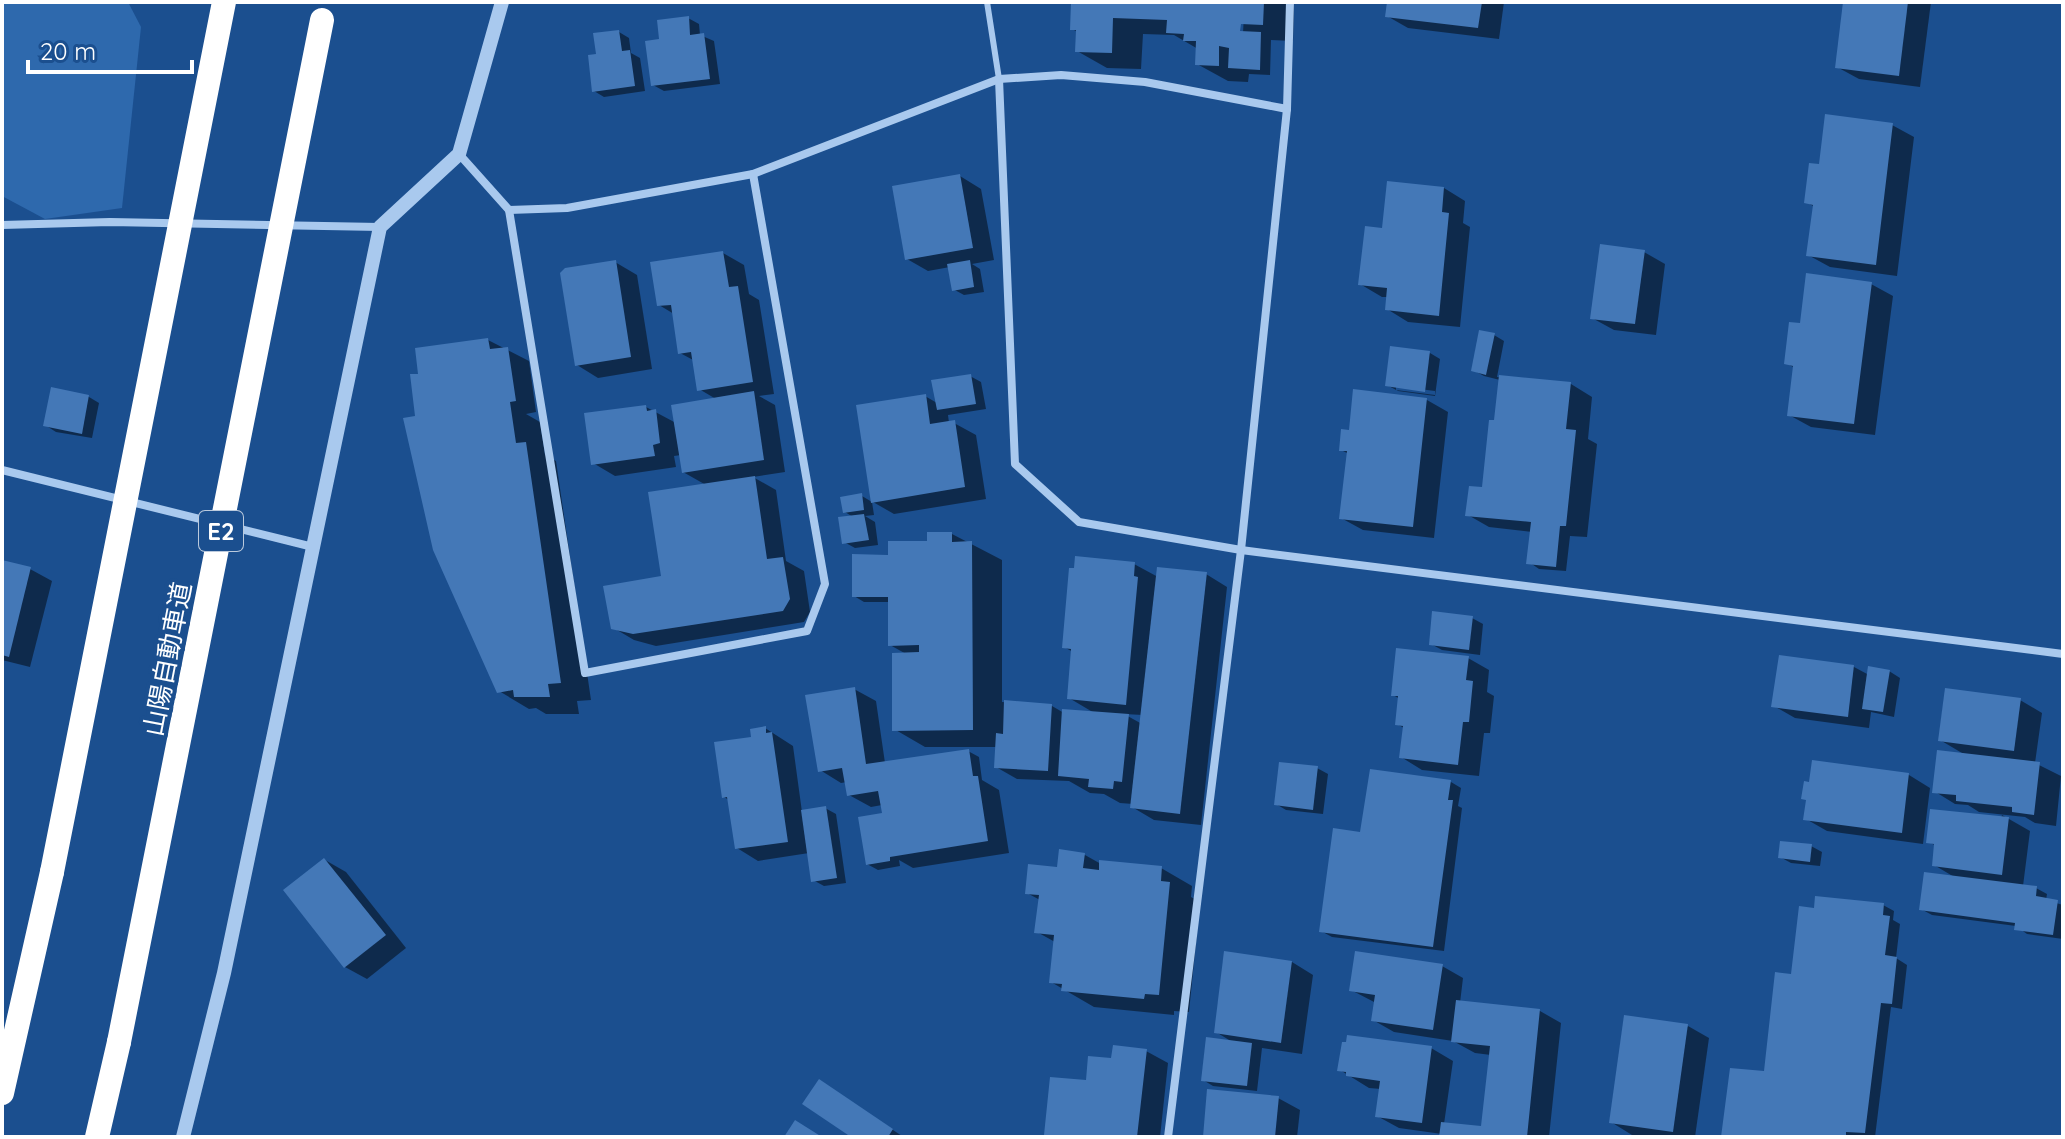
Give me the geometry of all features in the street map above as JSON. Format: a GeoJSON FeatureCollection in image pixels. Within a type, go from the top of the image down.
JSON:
{"type":"FeatureCollection","features":[{"type":"Feature","properties":{"kind":"highway"},"geometry":{"type":"LineString","coordinates":[[2,1093],[52,872],[224,2]]}},
{"type":"Feature","properties":{"kind":"highway","name":"山陽自動車道"},"geometry":{"type":"LineString","coordinates":[[97,1137],[119,1042],[324,11]]}},
{"type":"Feature","properties":{"kind":"street"},"geometry":{"type":"LineString","coordinates":[[183,1137],[224,973],[380,227],[459,154],[502,2]]}},
{"type":"Feature","properties":{"kind":"street"},"geometry":{"type":"LineString","coordinates":[[1168,1137],[1241,550],[1287,109],[1290,2]]}},
{"type":"Feature","properties":{"kind":"street"},"geometry":{"type":"LineString","coordinates":[[509,210],[567,208],[753,174],[999,79],[1061,75],[1145,82],[1287,109]]}},
{"type":"Feature","properties":{"kind":"street"},"geometry":{"type":"LineString","coordinates":[[999,79],[1015,464],[1079,522],[1241,550],[2063,654]]}},
{"type":"Feature","properties":{"kind":"street"},"geometry":{"type":"LineString","coordinates":[[459,154],[509,210],[585,673],[807,631],[825,584],[753,174]]}},
{"type":"Feature","properties":{"kind":"street"},"geometry":{"type":"LineString","coordinates":[[2,225],[110,222],[380,227]]}},
{"type":"Feature","properties":{"kind":"street"},"geometry":{"type":"LineString","coordinates":[[2,470],[313,547]]}},
{"type":"Feature","properties":{"kind":"lane"},"geometry":{"type":"LineString","coordinates":[[987,2],[999,79]]}},
{"type":"Feature","properties":{"kind":"shaded area"},"geometry":{"type":"Polygon","coordinates":[[[4,2],[128,2],[141,27],[122,208],[45,219],[2,196],[4,2]]]}},
{"type":"Feature","properties":{"kind":"building"},"geometry":{"type":"Polygon","coordinates":[[[1071,2],[1264,2],[1263,25],[1241,24],[1240,31],[1261,32],[1260,70],[1228,68],[1229,48],[1219,46],[1219,66],[1195,65],[1196,41],[1183,41],[1184,34],[1166,33],[1167,20],[1113,18],[1112,53],[1075,52],[1076,30],[1070,30],[1071,2]]]}},
{"type":"Feature","properties":{"kind":"building"},"geometry":{"type":"Polygon","coordinates":[[[1387,2],[1482,2],[1478,28],[1385,17],[1387,2]]]}},
{"type":"Feature","properties":{"kind":"building"},"geometry":{"type":"Polygon","coordinates":[[[1843,2],[1908,2],[1899,76],[1835,68],[1843,2]]]}},
{"type":"Feature","properties":{"kind":"building"},"geometry":{"type":"Polygon","coordinates":[[[689,16],[690,35],[704,33],[710,79],[651,86],[645,41],[659,39],[657,20],[689,16]]]}},
{"type":"Feature","properties":{"kind":"building"},"geometry":{"type":"Polygon","coordinates":[[[619,30],[622,51],[630,50],[635,86],[592,92],[588,55],[596,54],[593,33],[619,30]]]}},
{"type":"Feature","properties":{"kind":"building"},"geometry":{"type":"Polygon","coordinates":[[[1825,114],[1893,123],[1876,265],[1806,256],[1813,205],[1804,203],[1809,163],[1819,164],[1825,114]]]}},
{"type":"Feature","properties":{"kind":"building"},"geometry":{"type":"Polygon","coordinates":[[[960,174],[973,248],[905,260],[892,186],[960,174]]]}},
{"type":"Feature","properties":{"kind":"building"},"geometry":{"type":"Polygon","coordinates":[[[1387,181],[1444,187],[1442,212],[1449,213],[1439,316],[1385,310],[1387,288],[1358,285],[1365,226],[1382,228],[1387,181]]]}},
{"type":"Feature","properties":{"kind":"building"},"geometry":{"type":"Polygon","coordinates":[[[1600,244],[1645,250],[1635,324],[1590,319],[1600,244]]]}},
{"type":"Feature","properties":{"kind":"building"},"geometry":{"type":"Polygon","coordinates":[[[723,251],[729,287],[738,286],[753,382],[697,391],[691,352],[678,354],[671,305],[657,306],[650,262],[723,251]]]}},
{"type":"Feature","properties":{"kind":"building"},"geometry":{"type":"Polygon","coordinates":[[[616,260],[631,357],[575,366],[560,273],[565,268],[616,260]]]}},
{"type":"Feature","properties":{"kind":"building"},"geometry":{"type":"Polygon","coordinates":[[[970,260],[974,287],[952,291],[947,264],[970,260]]]}},
{"type":"Feature","properties":{"kind":"building"},"geometry":{"type":"Polygon","coordinates":[[[1806,273],[1872,282],[1854,424],[1787,416],[1793,366],[1784,364],[1789,322],[1800,323],[1806,273]]]}},
{"type":"Feature","properties":{"kind":"building"},"geometry":{"type":"Polygon","coordinates":[[[1479,330],[1495,333],[1486,375],[1471,371],[1479,330]]]}},
{"type":"Feature","properties":{"kind":"building"},"geometry":{"type":"Polygon","coordinates":[[[488,338],[490,349],[508,347],[516,401],[510,402],[516,443],[526,442],[561,683],[548,684],[550,697],[514,697],[513,690],[497,693],[433,550],[403,418],[415,416],[410,374],[418,374],[415,348],[488,338]]]}},
{"type":"Feature","properties":{"kind":"building"},"geometry":{"type":"Polygon","coordinates":[[[1390,346],[1430,351],[1425,392],[1385,386],[1390,346]]]}},
{"type":"Feature","properties":{"kind":"building"},"geometry":{"type":"Polygon","coordinates":[[[971,374],[976,404],[937,410],[931,380],[971,374]]]}},
{"type":"Feature","properties":{"kind":"building"},"geometry":{"type":"Polygon","coordinates":[[[1499,375],[1571,382],[1566,429],[1576,430],[1566,526],[1560,526],[1556,567],[1526,564],[1531,522],[1465,516],[1469,486],[1482,487],[1489,420],[1494,420],[1499,375]]]}},
{"type":"Feature","properties":{"kind":"building"},"geometry":{"type":"Polygon","coordinates":[[[51,387],[89,395],[82,434],[43,426],[51,387]]]}},
{"type":"Feature","properties":{"kind":"building"},"geometry":{"type":"Polygon","coordinates":[[[1353,389],[1427,398],[1413,527],[1339,519],[1347,451],[1339,451],[1341,429],[1349,430],[1353,389]]]}},
{"type":"Feature","properties":{"kind":"building"},"geometry":{"type":"Polygon","coordinates":[[[754,391],[764,460],[682,473],[671,405],[754,391]]]}},
{"type":"Feature","properties":{"kind":"building"},"geometry":{"type":"Polygon","coordinates":[[[926,394],[930,424],[955,420],[965,487],[871,503],[856,405],[926,394]]]}},
{"type":"Feature","properties":{"kind":"building"},"geometry":{"type":"Polygon","coordinates":[[[646,405],[647,411],[656,409],[660,443],[653,445],[655,456],[591,465],[584,413],[646,405]]]}},
{"type":"Feature","properties":{"kind":"building"},"geometry":{"type":"Polygon","coordinates":[[[755,476],[767,559],[783,557],[790,599],[783,611],[633,634],[611,629],[603,586],[661,576],[648,492],[755,476]]]}},
{"type":"Feature","properties":{"kind":"building"},"geometry":{"type":"Polygon","coordinates":[[[862,493],[864,510],[843,513],[840,497],[862,493]]]}},
{"type":"Feature","properties":{"kind":"building"},"geometry":{"type":"Polygon","coordinates":[[[864,514],[869,540],[842,544],[838,517],[864,514]]]}},
{"type":"Feature","properties":{"kind":"building"},"geometry":{"type":"Polygon","coordinates":[[[927,532],[952,532],[952,542],[972,541],[973,730],[892,731],[892,653],[919,652],[919,645],[888,646],[888,597],[852,597],[852,554],[888,555],[888,541],[927,541],[927,532]]]}},
{"type":"Feature","properties":{"kind":"building"},"geometry":{"type":"Polygon","coordinates":[[[1075,556],[1135,562],[1134,576],[1138,577],[1126,705],[1067,699],[1071,649],[1062,648],[1069,568],[1074,568],[1075,556]]]}},
{"type":"Feature","properties":{"kind":"building"},"geometry":{"type":"Polygon","coordinates":[[[2,560],[31,567],[9,657],[2,655],[2,560]]]}},
{"type":"Feature","properties":{"kind":"building"},"geometry":{"type":"Polygon","coordinates":[[[1157,567],[1207,572],[1180,814],[1130,808],[1157,567]]]}},
{"type":"Feature","properties":{"kind":"building"},"geometry":{"type":"Polygon","coordinates":[[[1432,611],[1473,616],[1469,650],[1429,645],[1432,611]]]}},
{"type":"Feature","properties":{"kind":"building"},"geometry":{"type":"Polygon","coordinates":[[[1396,648],[1469,656],[1466,680],[1473,681],[1469,722],[1463,722],[1458,765],[1399,758],[1403,726],[1395,725],[1398,696],[1391,696],[1396,648]]]}},
{"type":"Feature","properties":{"kind":"building"},"geometry":{"type":"Polygon","coordinates":[[[1779,655],[1854,665],[1848,717],[1771,707],[1779,655]]]}},
{"type":"Feature","properties":{"kind":"building"},"geometry":{"type":"Polygon","coordinates":[[[1868,666],[1890,670],[1883,712],[1862,709],[1868,666]]]}},
{"type":"Feature","properties":{"kind":"building"},"geometry":{"type":"Polygon","coordinates":[[[855,687],[866,764],[969,749],[973,776],[978,776],[988,841],[890,857],[890,861],[866,865],[858,817],[882,813],[878,791],[847,796],[842,768],[818,772],[805,695],[855,687]]]}},
{"type":"Feature","properties":{"kind":"building"},"geometry":{"type":"Polygon","coordinates":[[[1945,688],[2021,698],[2014,751],[1938,741],[1945,688]]]}},
{"type":"Feature","properties":{"kind":"building"},"geometry":{"type":"Polygon","coordinates":[[[1004,700],[1052,704],[1048,771],[994,768],[996,733],[1003,734],[1004,700]]]}},
{"type":"Feature","properties":{"kind":"building"},"geometry":{"type":"Polygon","coordinates":[[[1062,709],[1129,714],[1122,782],[1114,781],[1113,789],[1088,787],[1089,779],[1058,776],[1062,709]]]}},
{"type":"Feature","properties":{"kind":"building"},"geometry":{"type":"Polygon","coordinates":[[[766,726],[766,733],[772,732],[788,842],[735,849],[727,797],[722,798],[714,742],[751,737],[750,729],[766,726]]]}},
{"type":"Feature","properties":{"kind":"building"},"geometry":{"type":"Polygon","coordinates":[[[1937,750],[2040,762],[2034,815],[2012,812],[2012,807],[1956,801],[1956,795],[1932,793],[1937,750]]]}},
{"type":"Feature","properties":{"kind":"building"},"geometry":{"type":"Polygon","coordinates":[[[1812,760],[1909,773],[1902,833],[1803,820],[1806,800],[1801,799],[1804,781],[1809,782],[1812,760]]]}},
{"type":"Feature","properties":{"kind":"building"},"geometry":{"type":"Polygon","coordinates":[[[1279,762],[1318,766],[1313,810],[1274,805],[1279,762]]]}},
{"type":"Feature","properties":{"kind":"building"},"geometry":{"type":"Polygon","coordinates":[[[1370,769],[1451,780],[1448,800],[1453,800],[1433,947],[1319,932],[1333,828],[1360,832],[1370,769]]]}},
{"type":"Feature","properties":{"kind":"building"},"geometry":{"type":"Polygon","coordinates":[[[826,806],[837,878],[811,882],[801,810],[826,806]]]}},
{"type":"Feature","properties":{"kind":"building"},"geometry":{"type":"Polygon","coordinates":[[[1930,809],[2009,817],[2002,875],[1932,866],[1934,844],[1926,843],[1930,809]]]}},
{"type":"Feature","properties":{"kind":"building"},"geometry":{"type":"Polygon","coordinates":[[[1780,841],[1812,844],[1810,862],[1778,858],[1780,841]]]}},
{"type":"Feature","properties":{"kind":"building"},"geometry":{"type":"Polygon","coordinates":[[[1059,849],[1085,853],[1083,868],[1099,870],[1099,860],[1162,866],[1161,881],[1170,882],[1159,995],[1145,994],[1144,999],[1061,991],[1062,984],[1049,983],[1054,935],[1034,933],[1039,895],[1025,894],[1028,864],[1057,867],[1059,849]]]}},
{"type":"Feature","properties":{"kind":"building"},"geometry":{"type":"Polygon","coordinates":[[[324,858],[386,935],[344,968],[283,890],[324,858]]]}},
{"type":"Feature","properties":{"kind":"building"},"geometry":{"type":"Polygon","coordinates":[[[1924,872],[2037,886],[2036,896],[2058,900],[2053,935],[2014,930],[2015,923],[1919,910],[1924,872]]]}},
{"type":"Feature","properties":{"kind":"building"},"geometry":{"type":"Polygon","coordinates":[[[1815,896],[1884,903],[1883,915],[1890,916],[1885,955],[1897,957],[1892,1004],[1881,1003],[1865,1133],[1846,1132],[1846,1137],[1721,1137],[1730,1068],[1764,1071],[1775,972],[1791,974],[1799,906],[1814,908],[1815,896]]]}},
{"type":"Feature","properties":{"kind":"building"},"geometry":{"type":"Polygon","coordinates":[[[1224,951],[1292,961],[1281,1043],[1214,1033],[1224,951]]]}},
{"type":"Feature","properties":{"kind":"building"},"geometry":{"type":"Polygon","coordinates":[[[1355,951],[1443,964],[1433,1030],[1371,1021],[1375,995],[1349,991],[1355,951]]]}},
{"type":"Feature","properties":{"kind":"building"},"geometry":{"type":"Polygon","coordinates":[[[1456,1000],[1540,1009],[1527,1137],[1439,1137],[1441,1122],[1481,1126],[1490,1046],[1451,1042],[1456,1000]]]}},
{"type":"Feature","properties":{"kind":"building"},"geometry":{"type":"Polygon","coordinates":[[[1624,1015],[1688,1024],[1673,1132],[1609,1123],[1624,1015]]]}},
{"type":"Feature","properties":{"kind":"building"},"geometry":{"type":"Polygon","coordinates":[[[1347,1035],[1432,1046],[1422,1123],[1375,1117],[1380,1081],[1346,1076],[1346,1072],[1337,1071],[1342,1042],[1346,1042],[1347,1035]]]}},
{"type":"Feature","properties":{"kind":"building"},"geometry":{"type":"Polygon","coordinates":[[[1206,1037],[1252,1043],[1247,1086],[1201,1081],[1206,1037]]]}},
{"type":"Feature","properties":{"kind":"building"},"geometry":{"type":"Polygon","coordinates":[[[1113,1045],[1147,1049],[1137,1137],[1044,1135],[1050,1077],[1086,1080],[1088,1056],[1111,1058],[1113,1045]]]}},
{"type":"Feature","properties":{"kind":"building"},"geometry":{"type":"Polygon","coordinates":[[[819,1079],[893,1129],[888,1137],[851,1137],[802,1104],[819,1079]]]}},
{"type":"Feature","properties":{"kind":"building"},"geometry":{"type":"Polygon","coordinates":[[[1207,1089],[1279,1096],[1275,1137],[1203,1137],[1207,1089]]]}},
{"type":"Feature","properties":{"kind":"building"},"geometry":{"type":"Polygon","coordinates":[[[795,1120],[822,1137],[784,1137],[795,1120]]]}}]}
